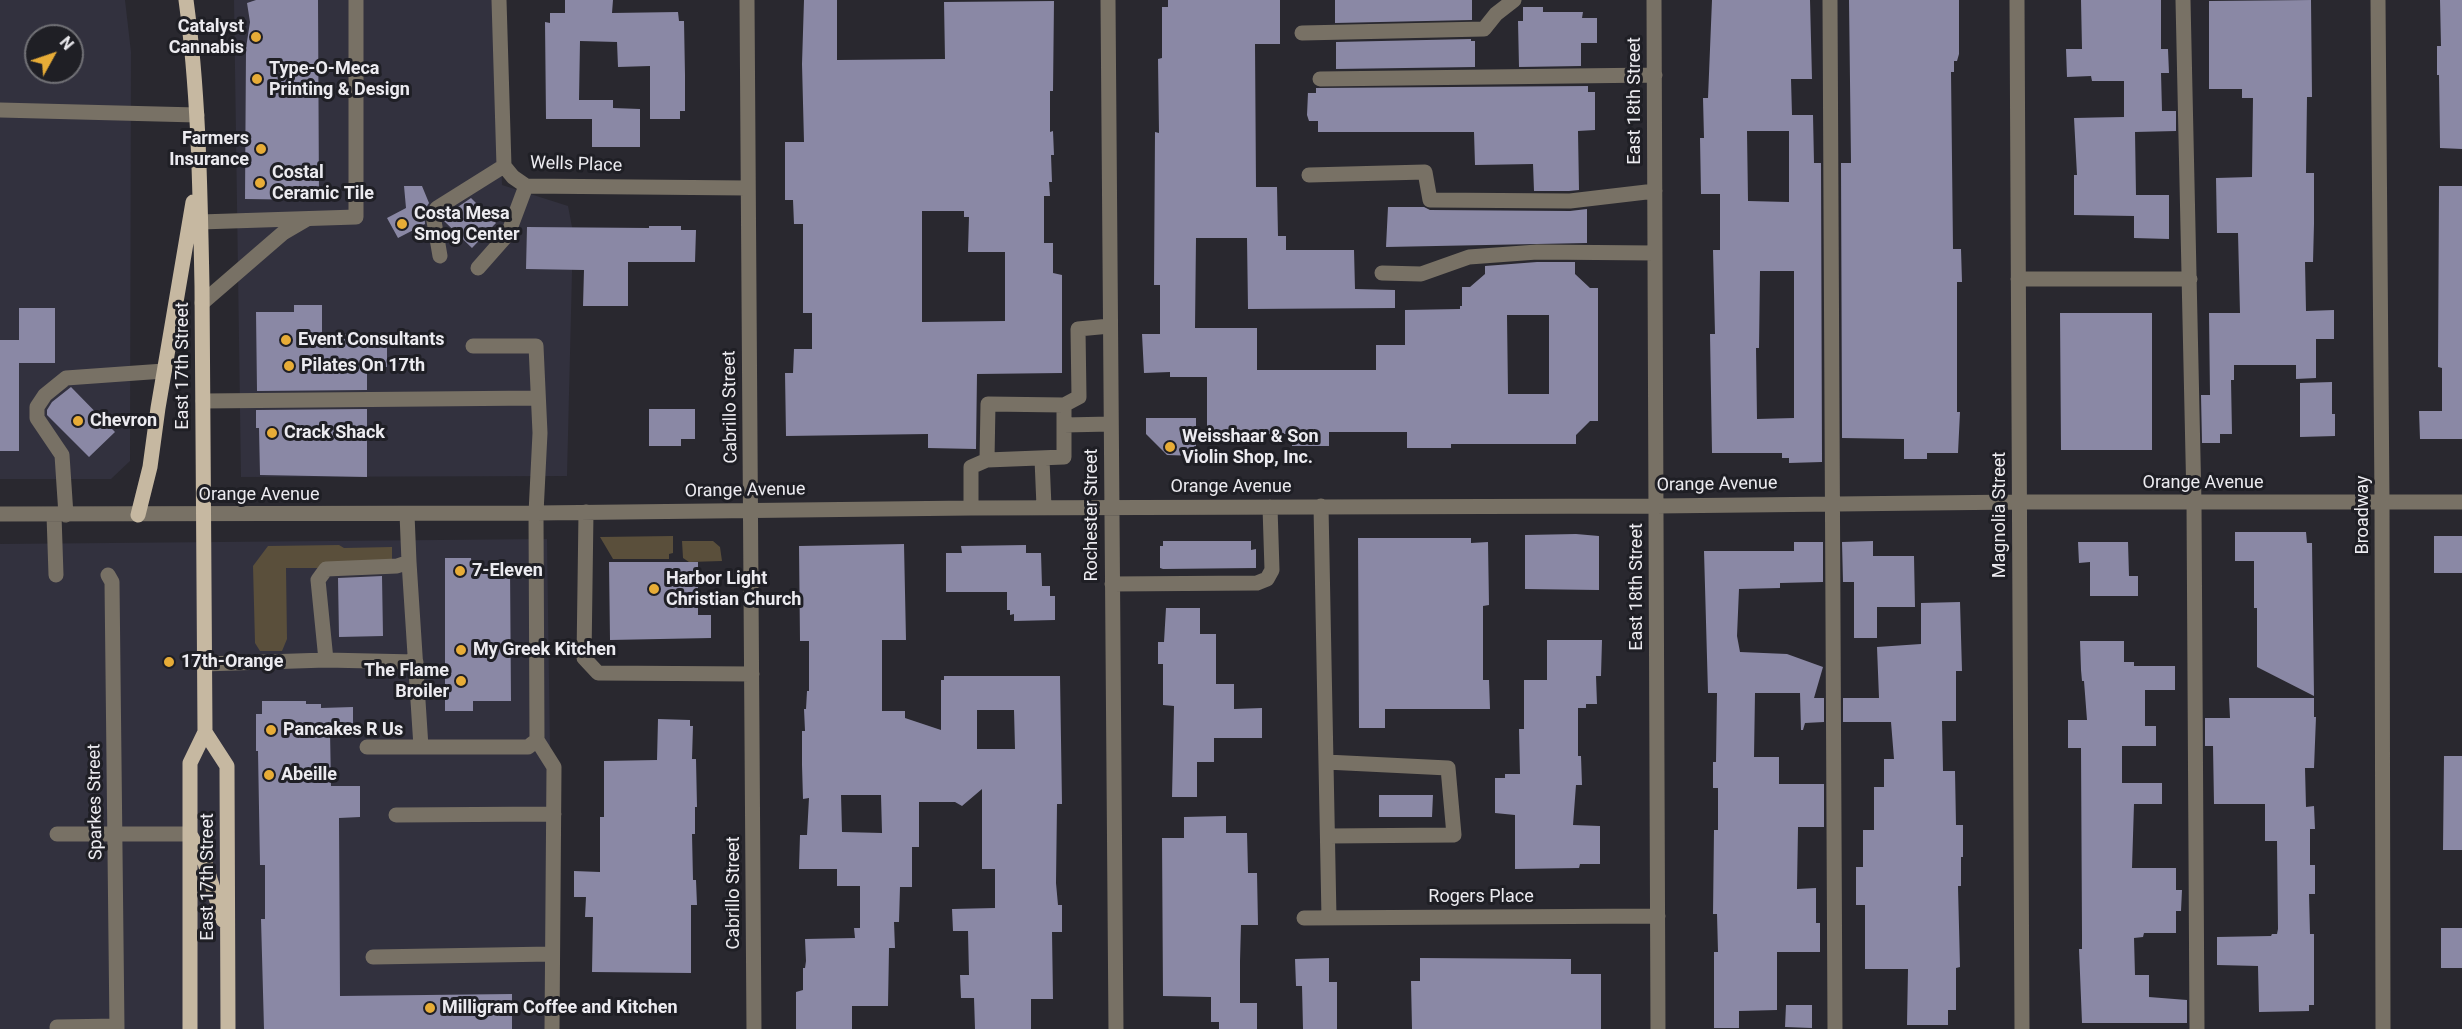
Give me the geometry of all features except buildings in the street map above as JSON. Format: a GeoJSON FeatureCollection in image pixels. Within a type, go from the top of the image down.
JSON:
{"type":"FeatureCollection","features":[{"type":"Feature","properties":{"kind":"main road","name":"East 17th Street"},"geometry":{"type":"LineString","coordinates":[[186,0],[198,115],[202,303],[205,732],[190,763],[190,1029]]}},
{"type":"Feature","properties":{"kind":"main road"},"geometry":{"type":"LineString","coordinates":[[138,515],[150,467],[199,167]]}},
{"type":"Feature","properties":{"kind":"main road","name":"East 17th Street"},"geometry":{"type":"LineString","coordinates":[[205,732],[227,766],[228,1029]]}},
{"type":"Feature","properties":{"kind":"main road"},"geometry":{"type":"LineString","coordinates":[[190,834],[204,861],[228,934]]}},
{"type":"Feature","properties":{"kind":"street"},"geometry":{"type":"LineString","coordinates":[[200,222],[356,217],[356,0]]}},
{"type":"Feature","properties":{"kind":"street","name":"Wells Place"},"geometry":{"type":"LineString","coordinates":[[499,0],[504,166],[513,177],[526,186],[747,188]]}},
{"type":"Feature","properties":{"kind":"street","name":"Cabrillo Street"},"geometry":{"type":"LineString","coordinates":[[747,0],[754,1029]]}},
{"type":"Feature","properties":{"kind":"street","name":"Rochester Street"},"geometry":{"type":"LineString","coordinates":[[1108,0],[1116,1029]]}},
{"type":"Feature","properties":{"kind":"street"},"geometry":{"type":"LineString","coordinates":[[1302,33],[1484,29],[1496,14],[1514,0]]}},
{"type":"Feature","properties":{"kind":"street","name":"East 18th Street"},"geometry":{"type":"LineString","coordinates":[[1654,0],[1658,1029]]}},
{"type":"Feature","properties":{"kind":"street"},"geometry":{"type":"LineString","coordinates":[[1830,0],[1835,1029]]}},
{"type":"Feature","properties":{"kind":"street","name":"Magnolia Street"},"geometry":{"type":"LineString","coordinates":[[2017,0],[2022,1029]]}},
{"type":"Feature","properties":{"kind":"street"},"geometry":{"type":"LineString","coordinates":[[2183,0],[2194,502],[2197,1029]]}},
{"type":"Feature","properties":{"kind":"street","name":"Broadway"},"geometry":{"type":"LineString","coordinates":[[2378,0],[2383,1029]]}},
{"type":"Feature","properties":{"kind":"street"},"geometry":{"type":"LineString","coordinates":[[1320,79],[1655,75]]}},
{"type":"Feature","properties":{"kind":"street"},"geometry":{"type":"LineString","coordinates":[[0,110],[198,115]]}},
{"type":"Feature","properties":{"kind":"street"},"geometry":{"type":"LineString","coordinates":[[440,256],[433,216],[437,208],[504,166]]}},
{"type":"Feature","properties":{"kind":"street"},"geometry":{"type":"LineString","coordinates":[[1309,175],[1425,172],[1430,200],[1569,201],[1655,191]]}},
{"type":"Feature","properties":{"kind":"street"},"geometry":{"type":"LineString","coordinates":[[478,268],[508,234],[526,186]]}},
{"type":"Feature","properties":{"kind":"street"},"geometry":{"type":"LineString","coordinates":[[202,303],[283,233],[308,219]]}},
{"type":"Feature","properties":{"kind":"street"},"geometry":{"type":"LineString","coordinates":[[1382,273],[1421,274],[1468,257],[1537,252],[1655,253]]}},
{"type":"Feature","properties":{"kind":"street"},"geometry":{"type":"LineString","coordinates":[[2018,279],[2190,279]]}},
{"type":"Feature","properties":{"kind":"street"},"geometry":{"type":"LineString","coordinates":[[987,460],[987,404],[1064,405],[1079,397],[1078,329],[1110,326]]}},
{"type":"Feature","properties":{"kind":"street"},"geometry":{"type":"LineString","coordinates":[[473,346],[536,346],[540,434],[536,513],[537,740],[554,767],[552,1029]]}},
{"type":"Feature","properties":{"kind":"street"},"geometry":{"type":"LineString","coordinates":[[56,575],[62,455],[37,418],[37,407],[45,395],[66,378],[164,371]]}},
{"type":"Feature","properties":{"kind":"street"},"geometry":{"type":"LineString","coordinates":[[203,401],[538,398]]}},
{"type":"Feature","properties":{"kind":"street"},"geometry":{"type":"LineString","coordinates":[[971,508],[971,467],[987,460],[1064,458],[1064,405]]}},
{"type":"Feature","properties":{"kind":"street"},"geometry":{"type":"LineString","coordinates":[[1064,425],[1111,424]]}},
{"type":"Feature","properties":{"kind":"street"},"geometry":{"type":"LineString","coordinates":[[1042,459],[1044,507]]}},
{"type":"Feature","properties":{"kind":"street","name":"Orange Avenue"},"geometry":{"type":"LineString","coordinates":[[0,514],[407,514],[1044,507],[1656,506],[2019,502],[2462,502]]}},
{"type":"Feature","properties":{"kind":"street"},"geometry":{"type":"LineString","coordinates":[[1321,506],[1329,918]]}},
{"type":"Feature","properties":{"kind":"street"},"geometry":{"type":"LineString","coordinates":[[1112,584],[1257,583],[1267,579],[1272,570],[1270,507]]}},
{"type":"Feature","properties":{"kind":"street"},"geometry":{"type":"LineString","coordinates":[[586,512],[584,658],[597,673],[752,674]]}},
{"type":"Feature","properties":{"kind":"street"},"geometry":{"type":"LineString","coordinates":[[407,514],[421,747]]}},
{"type":"Feature","properties":{"kind":"street"},"geometry":{"type":"LineString","coordinates":[[326,660],[318,580],[326,569],[397,566],[409,562]]}},
{"type":"Feature","properties":{"kind":"street","name":"Sparkes Street"},"geometry":{"type":"LineString","coordinates":[[108,575],[112,582],[117,833],[117,1028]]}},
{"type":"Feature","properties":{"kind":"street"},"geometry":{"type":"LineString","coordinates":[[204,664],[326,660],[416,662]]}},
{"type":"Feature","properties":{"kind":"street"},"geometry":{"type":"LineString","coordinates":[[367,747],[528,747],[537,740]]}},
{"type":"Feature","properties":{"kind":"street"},"geometry":{"type":"LineString","coordinates":[[1326,762],[1449,768],[1454,835],[1328,836]]}},
{"type":"Feature","properties":{"kind":"street"},"geometry":{"type":"LineString","coordinates":[[396,814],[554,814]]}},
{"type":"Feature","properties":{"kind":"street"},"geometry":{"type":"LineString","coordinates":[[57,834],[190,834]]}},
{"type":"Feature","properties":{"kind":"street","name":"Rogers Place"},"geometry":{"type":"LineString","coordinates":[[1304,918],[1658,916]]}},
{"type":"Feature","properties":{"kind":"street"},"geometry":{"type":"LineString","coordinates":[[373,957],[552,954]]}},
{"type":"Feature","properties":{"kind":"street"},"geometry":{"type":"LineString","coordinates":[[57,1027],[117,1028]]}},
{"type":"Feature","properties":{"kind":"shaded area"},"geometry":{"type":"Polygon","coordinates":[[[0,0],[125,0],[131,52],[130,461],[111,479],[0,479],[0,0]]]}},
{"type":"Feature","properties":{"kind":"shaded area"},"geometry":{"type":"Polygon","coordinates":[[[234,0],[496,0],[502,185],[568,206],[573,232],[567,476],[241,477],[234,0]]]}},
{"type":"Feature","properties":{"kind":"shaded area"},"geometry":{"type":"Polygon","coordinates":[[[673,536],[673,553],[669,554],[669,559],[613,559],[600,537],[673,536]]]}},
{"type":"Feature","properties":{"kind":"shaded area"},"geometry":{"type":"Polygon","coordinates":[[[547,539],[554,1029],[0,1029],[0,544],[547,539]]]}},
{"type":"Feature","properties":{"kind":"shaded area"},"geometry":{"type":"Polygon","coordinates":[[[682,541],[713,541],[720,547],[722,561],[689,562],[683,558],[682,541]]]}},
{"type":"Feature","properties":{"kind":"shaded area"},"geometry":{"type":"Polygon","coordinates":[[[339,545],[344,548],[392,547],[392,563],[388,568],[286,568],[287,639],[282,651],[260,651],[255,643],[253,566],[268,546],[339,545]]]}},
{"type":"Feature","properties":{"kind":"place","name":"Catalyst Cannabis"},"geometry":{"type":"Point","coordinates":[256,37]}},
{"type":"Feature","properties":{"kind":"place","name":"Type-O-Meca Printing & Design"},"geometry":{"type":"Point","coordinates":[257,79]}},
{"type":"Feature","properties":{"kind":"place","name":"Farmers Insurance"},"geometry":{"type":"Point","coordinates":[261,149]}},
{"type":"Feature","properties":{"kind":"place","name":"Costal Ceramic Tile"},"geometry":{"type":"Point","coordinates":[260,183]}},
{"type":"Feature","properties":{"kind":"place","name":"Costa Mesa Smog Center"},"geometry":{"type":"Point","coordinates":[402,224]}},
{"type":"Feature","properties":{"kind":"place","name":"Event Consultants"},"geometry":{"type":"Point","coordinates":[286,340]}},
{"type":"Feature","properties":{"kind":"place","name":"Pilates On 17th"},"geometry":{"type":"Point","coordinates":[289,366]}},
{"type":"Feature","properties":{"kind":"place","name":"Chevron"},"geometry":{"type":"Point","coordinates":[78,421]}},
{"type":"Feature","properties":{"kind":"place","name":"Crack Shack"},"geometry":{"type":"Point","coordinates":[272,433]}},
{"type":"Feature","properties":{"kind":"place","name":"Weisshaar & Son Violin Shop, Inc."},"geometry":{"type":"Point","coordinates":[1170,447]}},
{"type":"Feature","properties":{"kind":"place","name":"7-Eleven"},"geometry":{"type":"Point","coordinates":[460,571]}},
{"type":"Feature","properties":{"kind":"place","name":"Harbor Light Christian Church"},"geometry":{"type":"Point","coordinates":[654,589]}},
{"type":"Feature","properties":{"kind":"place","name":"My Greek Kitchen"},"geometry":{"type":"Point","coordinates":[461,650]}},
{"type":"Feature","properties":{"kind":"place","name":"17th-Orange"},"geometry":{"type":"Point","coordinates":[169,662]}},
{"type":"Feature","properties":{"kind":"place","name":"The Flame Broiler"},"geometry":{"type":"Point","coordinates":[461,681]}},
{"type":"Feature","properties":{"kind":"place","name":"Pancakes R Us"},"geometry":{"type":"Point","coordinates":[271,730]}},
{"type":"Feature","properties":{"kind":"place","name":"Abeille"},"geometry":{"type":"Point","coordinates":[269,775]}},
{"type":"Feature","properties":{"kind":"place","name":"Milligram Coffee and Kitchen"},"geometry":{"type":"Point","coordinates":[430,1008]}}]}
